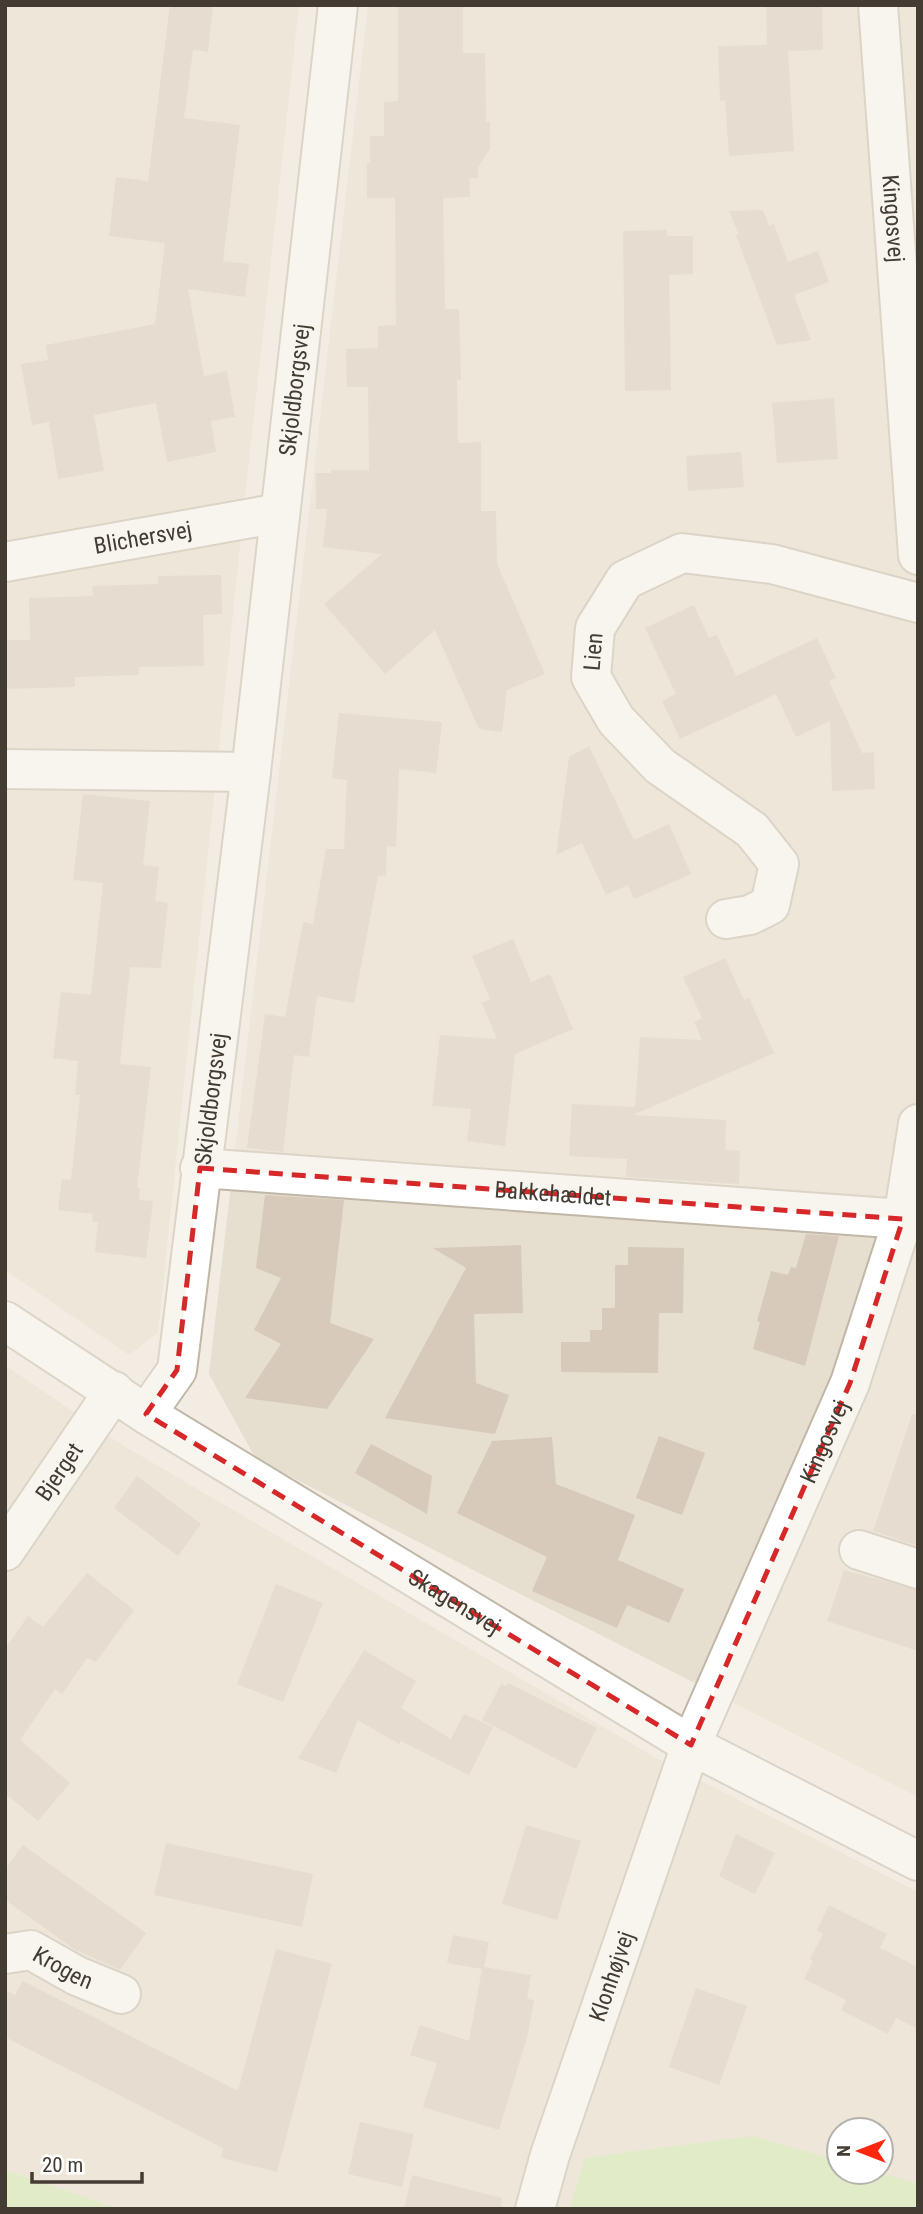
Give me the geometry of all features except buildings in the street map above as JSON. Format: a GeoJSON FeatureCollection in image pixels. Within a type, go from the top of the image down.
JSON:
{"type":"FeatureCollection","features":[{"type":"Feature","properties":{"kind":"street","name":"Skjoldborgsvej"},"geometry":{"type":"LineString","coordinates":[[146,1414],[177,1370],[251,772],[338,5]]}},
{"type":"Feature","properties":{"kind":"street","name":"Kingosvej"},"geometry":{"type":"LineString","coordinates":[[878,5],[914,441],[918,555]]}},
{"type":"Feature","properties":{"kind":"street","name":"Blichersvej"},"geometry":{"type":"LineString","coordinates":[[5,562],[280,513]]}},
{"type":"Feature","properties":{"kind":"street","name":"Lien"},"geometry":{"type":"LineString","coordinates":[[726,919],[750,915],[770,905],[779,864],[752,830],[660,766],[616,720],[591,677],[595,628],[625,580],[682,554],[772,564],[918,603]]}},
{"type":"Feature","properties":{"kind":"street"},"geometry":{"type":"LineString","coordinates":[[5,769],[251,772]]}},
{"type":"Feature","properties":{"kind":"street","name":"Kingosvej"},"geometry":{"type":"LineString","coordinates":[[691,1745],[850,1383],[903,1219],[918,1124]]}},
{"type":"Feature","properties":{"kind":"street","name":"Bakkehældet"},"geometry":{"type":"LineString","coordinates":[[201,1168],[903,1219]]}},
{"type":"Feature","properties":{"kind":"street","name":"Skagensvej"},"geometry":{"type":"LineString","coordinates":[[5,1321],[146,1414],[691,1745],[918,1861]]}},
{"type":"Feature","properties":{"kind":"street","name":"Bjerget"},"geometry":{"type":"LineString","coordinates":[[5,1551],[114,1391]]}},
{"type":"Feature","properties":{"kind":"street"},"geometry":{"type":"LineString","coordinates":[[859,1550],[918,1569]]}},
{"type":"Feature","properties":{"kind":"street","name":"Klonhøjvej"},"geometry":{"type":"LineString","coordinates":[[535,2209],[550,2155],[691,1745]]}},
{"type":"Feature","properties":{"kind":"street","name":"Krogen"},"geometry":{"type":"LineString","coordinates":[[5,1954],[30,1950],[77,1976],[121,1994]]}},
{"type":"Feature","properties":{"kind":"highlighted area"},"geometry":{"type":"Polygon","coordinates":[[[200,1168],[903,1219],[850,1383],[691,1745],[146,1414],[177,1370],[200,1168]]]}},
{"type":"Feature","properties":{"kind":"shaded area"},"geometry":{"type":"Polygon","coordinates":[[[5,5],[299,5],[158,1333],[129,1355],[5,1270],[5,5]]]}},
{"type":"Feature","properties":{"kind":"shaded area"},"geometry":{"type":"Polygon","coordinates":[[[368,5],[918,5],[918,1797],[256,1459],[209,1374],[368,5]]]}},
{"type":"Feature","properties":{"kind":"shaded area"},"geometry":{"type":"Polygon","coordinates":[[[5,1365],[119,1443],[651,1755],[918,1892],[918,2209],[120,2209],[5,2170],[5,1365]]]}},
{"type":"Feature","properties":{"kind":"green space"},"geometry":{"type":"Polygon","coordinates":[[[752,2136],[825,2157],[825,2186],[895,2186],[895,2177],[918,2184],[918,2209],[570,2209],[585,2158],[752,2136]]]}},
{"type":"Feature","properties":{"kind":"green space"},"geometry":{"type":"Polygon","coordinates":[[[5,2170],[120,2209],[5,2209],[5,2170]]]}}]}
